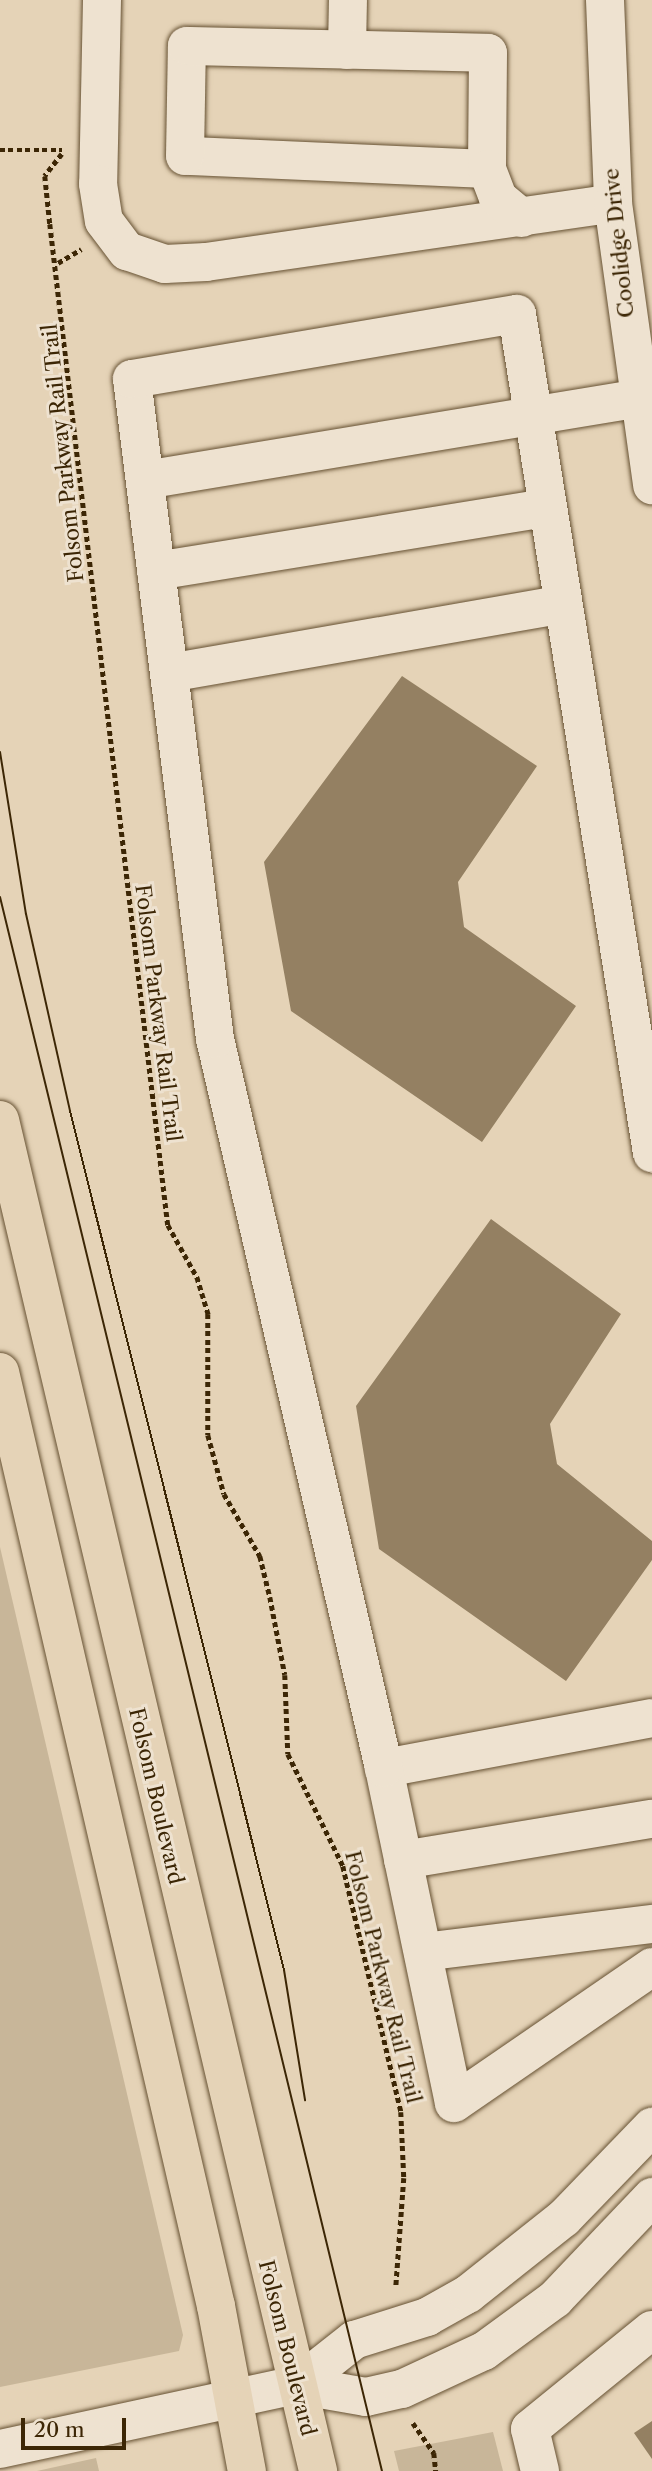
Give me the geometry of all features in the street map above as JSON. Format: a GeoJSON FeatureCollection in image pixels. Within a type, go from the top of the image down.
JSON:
{"type":"FeatureCollection","features":[{"type":"Feature","properties":{"kind":"main road","name":"Folsom Boulevard"},"geometry":{"type":"LineString","coordinates":[[0,1120],[318,2471]]}},
{"type":"Feature","properties":{"kind":"main road"},"geometry":{"type":"LineString","coordinates":[[0,1372],[234,2399],[247,2471]]}},
{"type":"Feature","properties":{"kind":"street"},"geometry":{"type":"LineString","coordinates":[[102,0],[76,145],[104,221],[127,251],[165,264],[522,218],[613,203]]}},
{"type":"Feature","properties":{"kind":"street"},"geometry":{"type":"LineString","coordinates":[[347,50],[348,0]]}},
{"type":"Feature","properties":{"kind":"street","name":"Coolidge Drive"},"geometry":{"type":"LineString","coordinates":[[605,0],[613,203],[652,485]]}},
{"type":"Feature","properties":{"kind":"street"},"geometry":{"type":"LineString","coordinates":[[488,169],[185,156],[187,46],[488,53],[488,169],[498,198],[522,218]]}},
{"type":"Feature","properties":{"kind":"street"},"geometry":{"type":"LineString","coordinates":[[652,1151],[517,314],[132,379],[215,1039],[384,1768],[454,2103],[652,1967]]}},
{"type":"Feature","properties":{"kind":"street"},"geometry":{"type":"LineString","coordinates":[[145,480],[638,398]]}},
{"type":"Feature","properties":{"kind":"street"},"geometry":{"type":"LineString","coordinates":[[156,571],[547,508]]}},
{"type":"Feature","properties":{"kind":"street"},"geometry":{"type":"LineString","coordinates":[[169,673],[563,604]]}},
{"type":"Feature","properties":{"kind":"street"},"geometry":{"type":"LineString","coordinates":[[384,1768],[652,1718]]}},
{"type":"Feature","properties":{"kind":"street"},"geometry":{"type":"LineString","coordinates":[[404,1860],[652,1819]]}},
{"type":"Feature","properties":{"kind":"street"},"geometry":{"type":"LineString","coordinates":[[423,1952],[652,1924]]}},
{"type":"Feature","properties":{"kind":"street"},"geometry":{"type":"LineString","coordinates":[[297,2385],[354,2340],[427,2317],[468,2294],[564,2218],[652,2127]]}},
{"type":"Feature","properties":{"kind":"street"},"geometry":{"type":"LineString","coordinates":[[0,2449],[297,2385],[366,2397],[402,2389],[484,2351],[555,2299],[652,2197]]}},
{"type":"Feature","properties":{"kind":"street"},"geometry":{"type":"LineString","coordinates":[[530,2429],[652,2330]]}},
{"type":"Feature","properties":{"kind":"street"},"geometry":{"type":"LineString","coordinates":[[530,2429],[540,2471]]}},
{"type":"Feature","properties":{"kind":"street"},"geometry":{"type":"LineString","coordinates":[[530,2429],[561,2471]]}},
{"type":"Feature","properties":{"kind":"path"},"geometry":{"type":"LineString","coordinates":[[0,150],[76,145]]}},
{"type":"Feature","properties":{"kind":"path","name":"Folsom Parkway Rail Trail"},"geometry":{"type":"LineString","coordinates":[[76,145],[45,176],[168,1225],[197,1277],[208,1314],[208,1435],[224,1494],[260,1556],[271,1597],[285,1675],[288,1754],[343,1866],[401,2112],[404,2178],[396,2288]]}},
{"type":"Feature","properties":{"kind":"path"},"geometry":{"type":"LineString","coordinates":[[408,2413],[434,2453],[436,2471]]}},
{"type":"Feature","properties":{"kind":"shaded area"},"geometry":{"type":"Polygon","coordinates":[[[0,1547],[183,2335],[179,2351],[0,2387],[0,1547]]]}},
{"type":"Feature","properties":{"kind":"shaded area"},"geometry":{"type":"Polygon","coordinates":[[[493,2432],[503,2471],[399,2471],[394,2451],[493,2432]]]}},
{"type":"Feature","properties":{"kind":"shaded area"},"geometry":{"type":"Polygon","coordinates":[[[96,2458],[99,2471],[37,2471],[96,2458]]]}},
{"type":"Feature","properties":{"kind":"building"},"geometry":{"type":"Polygon","coordinates":[[[402,676],[537,766],[458,882],[464,927],[576,1006],[482,1142],[291,1011],[264,862],[402,676]]]}},
{"type":"Feature","properties":{"kind":"building"},"geometry":{"type":"Polygon","coordinates":[[[491,1219],[621,1314],[550,1424],[557,1464],[652,1541],[652,1560],[566,1681],[379,1549],[356,1406],[491,1219]]]}},
{"type":"Feature","properties":{"kind":"building"},"geometry":{"type":"Polygon","coordinates":[[[652,2421],[652,2459],[634,2433],[652,2421]]]}},
{"type":"Feature","properties":{"kind":"tram line"},"geometry":{"type":"LineString","coordinates":[[0,752],[26,914],[70,1111],[284,1970],[305,2100]]}},
{"type":"Feature","properties":{"kind":"tram line"},"geometry":{"type":"LineString","coordinates":[[0,897],[382,2471]]}}]}
